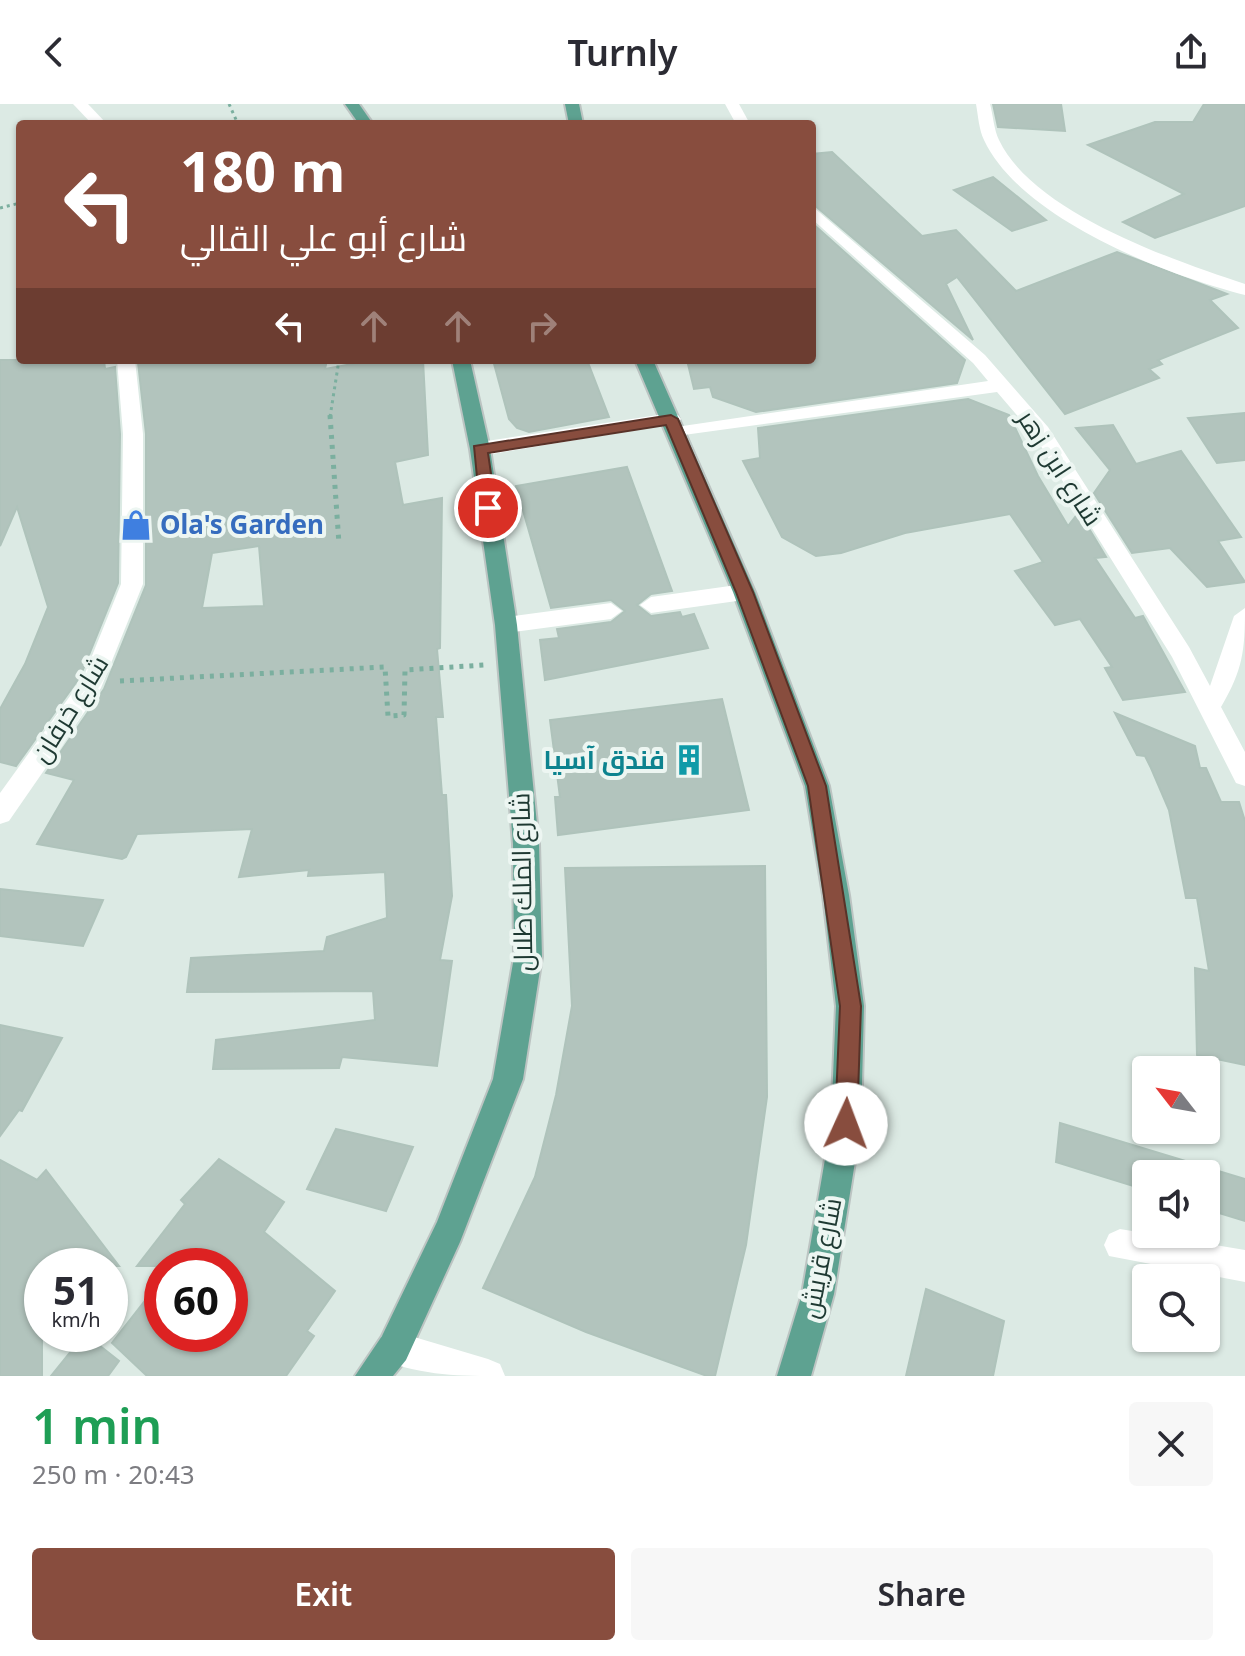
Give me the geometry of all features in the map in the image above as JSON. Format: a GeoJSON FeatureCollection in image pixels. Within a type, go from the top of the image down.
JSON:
{"type":"FeatureCollection","features":[{"type":"Feature","properties":{"kind":"main road","name":"شارع الملك طلال"},"geometry":{"type":"LineString","coordinates":[[372,1376],[394,1348],[449,1231],[508,1079],[528,957],[526,844],[506,625],[480,449],[462,364]]}},
{"type":"Feature","properties":{"kind":"main road","name":"شارع قريش"},"geometry":{"type":"LineString","coordinates":[[646,364],[744,592],[817,786],[850,1006],[846,1124],[818,1294],[794,1376]]}},
{"type":"Feature","properties":{"kind":"street"},"geometry":{"type":"LineString","coordinates":[[80,104],[96,120]]}},
{"type":"Feature","properties":{"kind":"street"},"geometry":{"type":"LineString","coordinates":[[983,104],[992,142],[1037,194],[1121,243],[1245,290]]}},
{"type":"Feature","properties":{"kind":"street","name":"شارع ابن زهر"},"geometry":{"type":"LineString","coordinates":[[816,215],[979,359],[1041,431],[1210,705],[1245,776]]}},
{"type":"Feature","properties":{"kind":"street","name":"شارع خرفان"},"geometry":{"type":"LineString","coordinates":[[0,813],[93,682],[132,584],[133,434],[126,364]]}},
{"type":"Feature","properties":{"kind":"street"},"geometry":{"type":"LineString","coordinates":[[480,449],[1002,385]]}},
{"type":"Feature","properties":{"kind":"street"},"geometry":{"type":"LineString","coordinates":[[651,605],[744,592]]}},
{"type":"Feature","properties":{"kind":"street"},"geometry":{"type":"LineString","coordinates":[[506,625],[611,611]]}},
{"type":"Feature","properties":{"kind":"street"},"geometry":{"type":"LineString","coordinates":[[1210,705],[1226,679],[1245,616]]}},
{"type":"Feature","properties":{"kind":"street"},"geometry":{"type":"LineString","coordinates":[[1120,1245],[1245,1266]]}},
{"type":"Feature","properties":{"kind":"street"},"geometry":{"type":"LineString","coordinates":[[394,1348],[488,1376]]}},
{"type":"Feature","properties":{"kind":"path"},"geometry":{"type":"LineString","coordinates":[[338,364],[331,383],[330,430],[339,544]]}},
{"type":"Feature","properties":{"kind":"path"},"geometry":{"type":"LineString","coordinates":[[93,682],[385,667],[388,716],[404,715],[405,670],[509,663]]}},
{"type":"Feature","properties":{"kind":"building"},"geometry":{"type":"Polygon","coordinates":[[[993,104],[1061,104],[1065,131],[998,127],[993,104]]]}},
{"type":"Feature","properties":{"kind":"building"},"geometry":{"type":"Polygon","coordinates":[[[1204,104],[1245,104],[1245,206],[1155,238],[1123,222],[1184,194],[1088,145],[1155,122],[1193,122],[1204,104]]]}},
{"type":"Feature","properties":{"kind":"building"},"geometry":{"type":"Polygon","coordinates":[[[832,152],[922,236],[956,230],[1016,291],[1117,252],[1227,294],[1210,300],[1238,328],[1158,360],[1162,364],[1149,369],[1159,378],[1065,414],[957,277],[946,284],[973,340],[816,206],[816,154],[832,152]]]}},
{"type":"Feature","properties":{"kind":"building"},"geometry":{"type":"Polygon","coordinates":[[[993,177],[1046,220],[1012,231],[954,190],[993,177]]]}},
{"type":"Feature","properties":{"kind":"building"},"geometry":{"type":"Polygon","coordinates":[[[816,227],[965,360],[957,383],[756,412],[713,397],[710,387],[694,389],[688,364],[816,364],[816,227]]]}},
{"type":"Feature","properties":{"kind":"building"},"geometry":{"type":"Polygon","coordinates":[[[0,360],[16,360],[16,364],[104,364],[105,369],[115,367],[120,434],[118,583],[80,677],[16,766],[0,762],[0,709],[25,664],[48,607],[17,507],[0,546],[0,360]]]}},
{"type":"Feature","properties":{"kind":"building"},"geometry":{"type":"Polygon","coordinates":[[[138,364],[326,364],[325,369],[352,364],[423,364],[428,455],[395,462],[403,505],[442,498],[440,648],[437,649],[443,717],[436,717],[442,795],[446,795],[452,896],[440,960],[452,961],[437,1066],[342,1057],[339,1068],[213,1069],[216,1040],[375,1020],[373,991],[187,992],[191,958],[324,951],[327,937],[387,918],[385,872],[308,876],[309,870],[239,877],[252,829],[137,834],[126,857],[122,859],[37,844],[74,780],[46,773],[104,689],[146,585],[146,434],[138,364]],[[259,546],[212,553],[202,608],[264,606],[259,546]]]}},
{"type":"Feature","properties":{"kind":"building"},"geometry":{"type":"Polygon","coordinates":[[[494,364],[589,364],[609,417],[529,432],[517,428],[509,419],[494,364]]]}},
{"type":"Feature","properties":{"kind":"building"},"geometry":{"type":"Polygon","coordinates":[[[968,399],[1009,415],[1038,476],[1068,526],[1079,512],[1106,557],[1095,558],[1135,618],[1143,616],[1185,692],[1123,700],[1105,668],[1112,667],[1080,619],[1055,625],[1015,571],[1043,562],[1010,514],[905,533],[841,553],[816,556],[782,537],[743,461],[760,458],[758,428],[968,399]]]}},
{"type":"Feature","properties":{"kind":"building"},"geometry":{"type":"Polygon","coordinates":[[[1245,413],[1245,460],[1217,463],[1188,418],[1245,413]]]}},
{"type":"Feature","properties":{"kind":"building"},"geometry":{"type":"Polygon","coordinates":[[[1113,425],[1136,464],[1181,451],[1241,537],[1218,541],[1245,582],[1207,587],[1170,548],[1132,553],[1094,493],[1110,470],[1076,428],[1113,425]]]}},
{"type":"Feature","properties":{"kind":"building"},"geometry":{"type":"Polygon","coordinates":[[[627,467],[672,591],[651,594],[637,605],[651,616],[680,612],[682,617],[694,614],[708,648],[545,680],[540,640],[559,638],[557,629],[611,622],[625,611],[611,600],[551,608],[516,486],[627,467]]]}},
{"type":"Feature","properties":{"kind":"building"},"geometry":{"type":"Polygon","coordinates":[[[722,699],[749,810],[558,835],[555,797],[560,797],[550,720],[722,699]]]}},
{"type":"Feature","properties":{"kind":"building"},"geometry":{"type":"Polygon","coordinates":[[[1115,713],[1195,746],[1200,768],[1206,768],[1221,802],[1239,802],[1245,821],[1245,1065],[1220,1060],[1220,1056],[1197,1055],[1195,968],[1209,971],[1197,898],[1186,898],[1169,810],[1145,756],[1137,755],[1115,713]]]}},
{"type":"Feature","properties":{"kind":"building"},"geometry":{"type":"Polygon","coordinates":[[[765,866],[767,1097],[746,1245],[715,1376],[707,1376],[586,1332],[483,1288],[535,1177],[556,1095],[572,1006],[565,868],[765,866]]]}},
{"type":"Feature","properties":{"kind":"building"},"geometry":{"type":"Polygon","coordinates":[[[0,889],[103,900],[83,946],[0,936],[0,889]]]}},
{"type":"Feature","properties":{"kind":"building"},"geometry":{"type":"Polygon","coordinates":[[[0,1025],[62,1038],[22,1111],[19,1110],[0,1136],[0,1025]]]}},
{"type":"Feature","properties":{"kind":"building"},"geometry":{"type":"Polygon","coordinates":[[[1060,1123],[1182,1160],[1132,1160],[1132,1186],[1056,1162],[1060,1123]]]}},
{"type":"Feature","properties":{"kind":"building"},"geometry":{"type":"Polygon","coordinates":[[[336,1129],[413,1147],[386,1211],[307,1189],[336,1129]]]}},
{"type":"Feature","properties":{"kind":"building"},"geometry":{"type":"Polygon","coordinates":[[[219,1159],[284,1202],[264,1232],[335,1291],[307,1331],[314,1336],[286,1376],[147,1376],[122,1352],[128,1352],[128,1323],[144,1302],[144,1352],[248,1352],[248,1248],[151,1248],[185,1204],[181,1200],[219,1159]]]}},
{"type":"Feature","properties":{"kind":"building"},"geometry":{"type":"Polygon","coordinates":[[[0,1160],[37,1180],[46,1170],[105,1248],[24,1248],[24,1352],[42,1352],[42,1376],[0,1376],[0,1160]]]}},
{"type":"Feature","properties":{"kind":"building"},"geometry":{"type":"Polygon","coordinates":[[[1220,1171],[1245,1179],[1245,1221],[1220,1213],[1220,1171]]]}},
{"type":"Feature","properties":{"kind":"building"},"geometry":{"type":"Polygon","coordinates":[[[926,1289],[1004,1321],[993,1376],[906,1376],[926,1289]]]}},
{"type":"Feature","properties":{"kind":"building"},"geometry":{"type":"Polygon","coordinates":[[[70,1352],[108,1352],[119,1361],[108,1376],[51,1376],[70,1352]]]}},
{"type":"Feature","properties":{"kind":"place","name":"Ola's Garden"},"geometry":{"type":"Point","coordinates":[136,525]}},
{"type":"Feature","properties":{"kind":"place","name":"فندق آسيا"},"geometry":{"type":"Point","coordinates":[689,760]}},
{"type":"Feature","properties":{"kind":"route"},"geometry":{"type":"LineString","coordinates":[[488,508],[480,449],[671,419],[744,592],[817,786],[836,895],[850,1006],[846,1124]]}}]}
